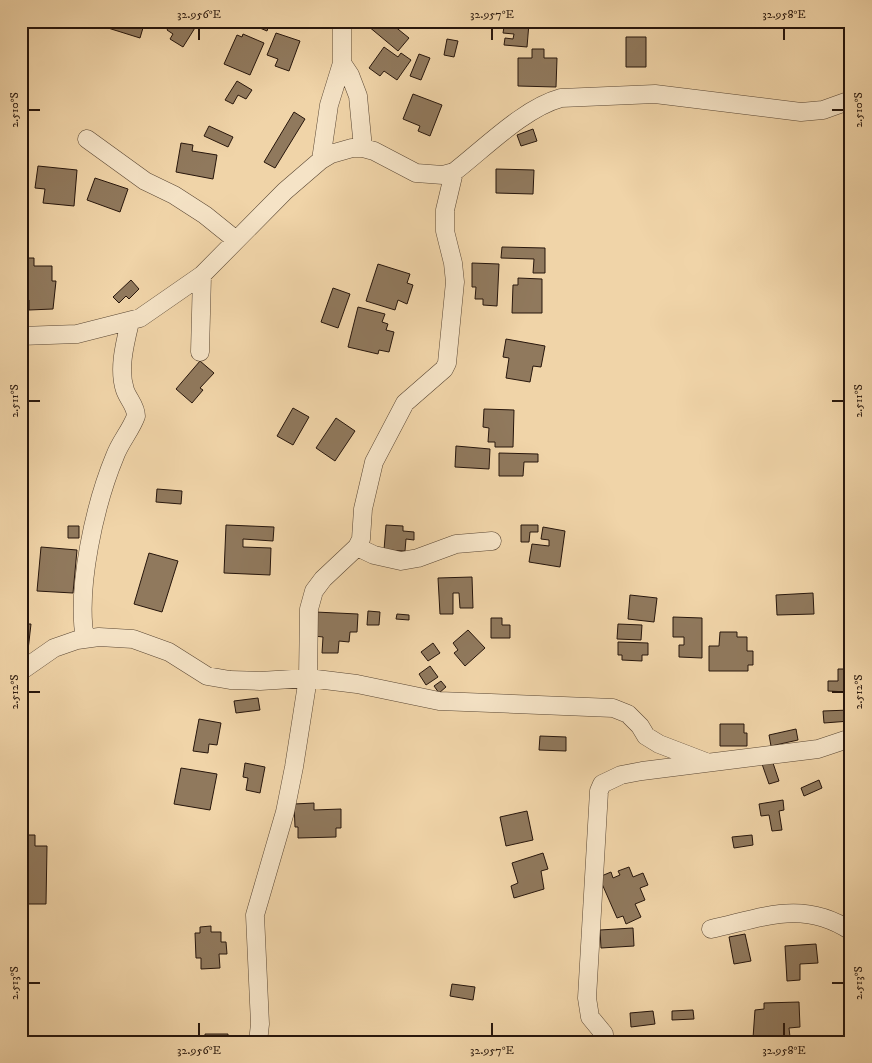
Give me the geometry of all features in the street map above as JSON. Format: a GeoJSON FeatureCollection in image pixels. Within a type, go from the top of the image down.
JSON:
{"type":"FeatureCollection","features":[{"type":"Feature","properties":{"kind":"street"},"geometry":{"type":"LineString","coordinates":[[321,160],[329,106],[342,63],[342,21]]}},
{"type":"Feature","properties":{"kind":"street"},"geometry":{"type":"LineString","coordinates":[[342,63],[350,75],[358,96],[363,148]]}},
{"type":"Feature","properties":{"kind":"street"},"geometry":{"type":"LineString","coordinates":[[21,336],[77,334],[130,322],[166,302],[202,275],[285,191],[321,160],[347,150],[363,148],[374,151],[416,173],[443,175],[454,172],[533,111],[548,102],[561,98],[655,94],[801,112],[823,110],[851,100]]}},
{"type":"Feature","properties":{"kind":"street"},"geometry":{"type":"LineString","coordinates":[[87,139],[145,181],[174,195],[205,215],[236,240]]}},
{"type":"Feature","properties":{"kind":"street"},"geometry":{"type":"LineString","coordinates":[[258,1042],[260,1024],[255,915],[285,812],[308,678],[309,609],[314,591],[323,579],[357,547],[361,539],[363,509],[374,462],[406,403],[444,369],[447,363],[455,282],[453,262],[445,231],[445,210],[454,172]]}},
{"type":"Feature","properties":{"kind":"street"},"geometry":{"type":"LineString","coordinates":[[200,352],[202,275]]}},
{"type":"Feature","properties":{"kind":"street"},"geometry":{"type":"LineString","coordinates":[[86,639],[82,619],[87,564],[102,489],[115,455],[136,416],[136,410],[125,390],[123,374],[130,322]]}},
{"type":"Feature","properties":{"kind":"street"},"geometry":{"type":"LineString","coordinates":[[357,547],[374,555],[400,562],[418,558],[456,544],[492,541]]}},
{"type":"Feature","properties":{"kind":"street"},"geometry":{"type":"LineString","coordinates":[[21,671],[54,648],[86,639],[133,639],[152,644],[170,652],[207,676],[260,681],[308,678],[365,686],[439,701],[613,708],[628,714],[640,726],[646,736],[659,744],[706,762]]}},
{"type":"Feature","properties":{"kind":"street"},"geometry":{"type":"LineString","coordinates":[[604,1034],[590,1017],[586,998],[599,791],[602,784],[621,775],[706,762],[723,762],[818,749],[851,738]]}},
{"type":"Feature","properties":{"kind":"street"},"geometry":{"type":"LineString","coordinates":[[711,929],[787,912],[828,918],[851,931]]}},
{"type":"Feature","properties":{"kind":"building"},"geometry":{"type":"Polygon","coordinates":[[[110,21],[145,21],[140,38],[108,28],[110,21]]]}},
{"type":"Feature","properties":{"kind":"building"},"geometry":{"type":"Polygon","coordinates":[[[172,21],[198,23],[183,47],[170,39],[173,34],[167,30],[172,21]]]}},
{"type":"Feature","properties":{"kind":"building"},"geometry":{"type":"Polygon","coordinates":[[[249,21],[261,21],[269,25],[267,31],[248,23],[249,21]]]}},
{"type":"Feature","properties":{"kind":"building"},"geometry":{"type":"Polygon","coordinates":[[[362,21],[388,21],[409,38],[398,51],[362,21]]]}},
{"type":"Feature","properties":{"kind":"building"},"geometry":{"type":"Polygon","coordinates":[[[505,21],[529,23],[527,47],[504,45],[505,38],[513,39],[514,34],[503,33],[505,21]]]}},
{"type":"Feature","properties":{"kind":"building"},"geometry":{"type":"Polygon","coordinates":[[[276,33],[300,41],[289,71],[275,66],[278,59],[267,55],[276,33]]]}},
{"type":"Feature","properties":{"kind":"building"},"geometry":{"type":"Polygon","coordinates":[[[243,34],[264,43],[250,75],[224,64],[237,35],[242,37],[243,34]]]}},
{"type":"Feature","properties":{"kind":"building"},"geometry":{"type":"Polygon","coordinates":[[[626,37],[646,37],[646,67],[626,67],[626,37]]]}},
{"type":"Feature","properties":{"kind":"building"},"geometry":{"type":"Polygon","coordinates":[[[447,39],[458,41],[454,57],[444,55],[447,39]]]}},
{"type":"Feature","properties":{"kind":"building"},"geometry":{"type":"Polygon","coordinates":[[[384,47],[398,57],[401,53],[411,60],[397,80],[384,71],[380,76],[369,68],[384,47]]]}},
{"type":"Feature","properties":{"kind":"building"},"geometry":{"type":"Polygon","coordinates":[[[532,49],[544,49],[544,58],[557,58],[556,87],[518,86],[518,58],[532,58],[532,49]]]}},
{"type":"Feature","properties":{"kind":"building"},"geometry":{"type":"Polygon","coordinates":[[[419,54],[430,58],[421,80],[410,76],[419,54]]]}},
{"type":"Feature","properties":{"kind":"building"},"geometry":{"type":"Polygon","coordinates":[[[237,81],[252,90],[246,99],[238,95],[233,104],[225,100],[237,81]]]}},
{"type":"Feature","properties":{"kind":"building"},"geometry":{"type":"Polygon","coordinates":[[[413,94],[442,105],[430,136],[418,131],[420,126],[403,119],[413,94]]]}},
{"type":"Feature","properties":{"kind":"building"},"geometry":{"type":"Polygon","coordinates":[[[294,112],[305,119],[275,168],[264,162],[294,112]]]}},
{"type":"Feature","properties":{"kind":"building"},"geometry":{"type":"Polygon","coordinates":[[[209,126],[233,137],[228,147],[204,136],[209,126]]]}},
{"type":"Feature","properties":{"kind":"building"},"geometry":{"type":"Polygon","coordinates":[[[533,129],[537,141],[521,146],[517,135],[533,129]]]}},
{"type":"Feature","properties":{"kind":"building"},"geometry":{"type":"Polygon","coordinates":[[[181,143],[193,145],[192,151],[217,155],[213,179],[176,172],[181,143]]]}},
{"type":"Feature","properties":{"kind":"building"},"geometry":{"type":"Polygon","coordinates":[[[38,166],[77,170],[74,206],[43,203],[45,189],[35,188],[38,166]]]}},
{"type":"Feature","properties":{"kind":"building"},"geometry":{"type":"Polygon","coordinates":[[[496,169],[534,170],[533,194],[496,193],[496,169]]]}},
{"type":"Feature","properties":{"kind":"building"},"geometry":{"type":"Polygon","coordinates":[[[95,178],[128,189],[120,212],[87,200],[95,178]]]}},
{"type":"Feature","properties":{"kind":"building"},"geometry":{"type":"Polygon","coordinates":[[[502,247],[545,248],[545,273],[533,273],[534,259],[501,258],[502,247]]]}},
{"type":"Feature","properties":{"kind":"building"},"geometry":{"type":"Polygon","coordinates":[[[21,258],[34,258],[34,266],[52,266],[52,281],[56,281],[53,309],[29,310],[29,300],[25,300],[25,292],[21,292],[21,258]]]}},
{"type":"Feature","properties":{"kind":"building"},"geometry":{"type":"Polygon","coordinates":[[[472,263],[499,264],[497,306],[483,305],[483,299],[475,299],[476,287],[472,287],[472,263]]]}},
{"type":"Feature","properties":{"kind":"building"},"geometry":{"type":"Polygon","coordinates":[[[378,264],[410,274],[407,283],[413,285],[407,304],[398,300],[395,310],[366,301],[378,264]]]}},
{"type":"Feature","properties":{"kind":"building"},"geometry":{"type":"Polygon","coordinates":[[[518,278],[542,279],[542,313],[512,313],[513,285],[518,285],[518,278]]]}},
{"type":"Feature","properties":{"kind":"building"},"geometry":{"type":"Polygon","coordinates":[[[131,280],[139,289],[129,299],[126,296],[119,303],[113,297],[131,280]]]}},
{"type":"Feature","properties":{"kind":"building"},"geometry":{"type":"Polygon","coordinates":[[[333,288],[350,294],[338,328],[321,322],[333,288]]]}},
{"type":"Feature","properties":{"kind":"building"},"geometry":{"type":"Polygon","coordinates":[[[358,307],[385,314],[382,322],[388,324],[386,330],[394,332],[389,352],[379,350],[378,354],[348,347],[358,307]]]}},
{"type":"Feature","properties":{"kind":"building"},"geometry":{"type":"Polygon","coordinates":[[[506,339],[545,346],[541,367],[533,366],[530,382],[506,378],[509,358],[503,357],[506,339]]]}},
{"type":"Feature","properties":{"kind":"building"},"geometry":{"type":"Polygon","coordinates":[[[200,361],[214,373],[200,388],[203,390],[192,403],[176,389],[200,361]]]}},
{"type":"Feature","properties":{"kind":"building"},"geometry":{"type":"Polygon","coordinates":[[[293,408],[309,417],[293,445],[277,436],[293,408]]]}},
{"type":"Feature","properties":{"kind":"building"},"geometry":{"type":"Polygon","coordinates":[[[484,409],[514,410],[513,447],[495,447],[495,442],[488,442],[489,428],[483,427],[484,409]]]}},
{"type":"Feature","properties":{"kind":"building"},"geometry":{"type":"Polygon","coordinates":[[[336,418],[355,431],[335,461],[316,448],[336,418]]]}},
{"type":"Feature","properties":{"kind":"building"},"geometry":{"type":"Polygon","coordinates":[[[456,446],[490,449],[489,469],[455,467],[456,446]]]}},
{"type":"Feature","properties":{"kind":"building"},"geometry":{"type":"Polygon","coordinates":[[[499,453],[538,454],[538,462],[524,462],[523,476],[499,476],[499,453]]]}},
{"type":"Feature","properties":{"kind":"building"},"geometry":{"type":"Polygon","coordinates":[[[157,489],[182,491],[181,504],[156,502],[157,489]]]}},
{"type":"Feature","properties":{"kind":"building"},"geometry":{"type":"Polygon","coordinates":[[[226,525],[274,527],[273,541],[243,539],[243,547],[271,548],[270,575],[224,573],[226,525]]]}},
{"type":"Feature","properties":{"kind":"building"},"geometry":{"type":"Polygon","coordinates":[[[386,525],[403,526],[403,531],[414,532],[414,540],[406,539],[405,551],[384,550],[386,525]]]}},
{"type":"Feature","properties":{"kind":"building"},"geometry":{"type":"Polygon","coordinates":[[[521,525],[538,525],[538,532],[530,532],[529,542],[521,542],[521,525]]]}},
{"type":"Feature","properties":{"kind":"building"},"geometry":{"type":"Polygon","coordinates":[[[68,526],[79,526],[79,538],[68,538],[68,526]]]}},
{"type":"Feature","properties":{"kind":"building"},"geometry":{"type":"Polygon","coordinates":[[[543,527],[565,531],[560,567],[529,562],[532,544],[549,546],[549,540],[541,539],[543,527]]]}},
{"type":"Feature","properties":{"kind":"building"},"geometry":{"type":"Polygon","coordinates":[[[41,547],[77,550],[73,593],[37,591],[41,547]]]}},
{"type":"Feature","properties":{"kind":"building"},"geometry":{"type":"Polygon","coordinates":[[[149,553],[178,561],[162,612],[134,604],[149,553]]]}},
{"type":"Feature","properties":{"kind":"building"},"geometry":{"type":"Polygon","coordinates":[[[472,577],[473,608],[460,608],[459,593],[453,593],[453,614],[440,614],[438,578],[472,577]]]}},
{"type":"Feature","properties":{"kind":"building"},"geometry":{"type":"Polygon","coordinates":[[[813,593],[814,614],[777,615],[776,595],[813,593]]]}},
{"type":"Feature","properties":{"kind":"building"},"geometry":{"type":"Polygon","coordinates":[[[630,595],[657,598],[654,622],[628,619],[630,595]]]}},
{"type":"Feature","properties":{"kind":"building"},"geometry":{"type":"Polygon","coordinates":[[[368,611],[380,612],[379,625],[367,625],[368,611]]]}},
{"type":"Feature","properties":{"kind":"building"},"geometry":{"type":"Polygon","coordinates":[[[315,612],[358,614],[357,632],[350,632],[349,642],[339,641],[338,653],[322,653],[323,637],[314,636],[315,612]]]}},
{"type":"Feature","properties":{"kind":"building"},"geometry":{"type":"Polygon","coordinates":[[[397,614],[409,615],[409,620],[396,619],[397,614]]]}},
{"type":"Feature","properties":{"kind":"building"},"geometry":{"type":"Polygon","coordinates":[[[673,617],[702,618],[702,658],[679,657],[679,645],[684,645],[684,637],[673,637],[673,617]]]}},
{"type":"Feature","properties":{"kind":"building"},"geometry":{"type":"Polygon","coordinates":[[[491,618],[502,618],[502,625],[510,625],[510,638],[491,638],[491,618]]]}},
{"type":"Feature","properties":{"kind":"building"},"geometry":{"type":"Polygon","coordinates":[[[21,624],[31,624],[28,650],[21,649],[21,624]]]}},
{"type":"Feature","properties":{"kind":"building"},"geometry":{"type":"Polygon","coordinates":[[[618,624],[642,625],[641,640],[617,639],[618,624]]]}},
{"type":"Feature","properties":{"kind":"building"},"geometry":{"type":"Polygon","coordinates":[[[468,630],[485,648],[465,666],[454,653],[458,650],[453,643],[468,630]]]}},
{"type":"Feature","properties":{"kind":"building"},"geometry":{"type":"Polygon","coordinates":[[[720,632],[737,632],[737,637],[747,637],[747,651],[753,651],[753,665],[748,665],[748,671],[709,671],[709,646],[719,646],[720,632]]]}},
{"type":"Feature","properties":{"kind":"building"},"geometry":{"type":"Polygon","coordinates":[[[618,642],[648,643],[648,655],[642,655],[642,661],[622,660],[622,655],[618,655],[618,642]]]}},
{"type":"Feature","properties":{"kind":"building"},"geometry":{"type":"Polygon","coordinates":[[[433,643],[440,653],[428,661],[421,652],[433,643]]]}},
{"type":"Feature","properties":{"kind":"building"},"geometry":{"type":"Polygon","coordinates":[[[430,666],[438,677],[426,685],[419,674],[430,666]]]}},
{"type":"Feature","properties":{"kind":"building"},"geometry":{"type":"Polygon","coordinates":[[[838,669],[850,669],[849,692],[828,691],[828,681],[838,681],[838,669]]]}},
{"type":"Feature","properties":{"kind":"building"},"geometry":{"type":"Polygon","coordinates":[[[441,681],[446,687],[439,693],[434,686],[441,681]]]}},
{"type":"Feature","properties":{"kind":"building"},"geometry":{"type":"Polygon","coordinates":[[[258,698],[260,710],[236,713],[234,701],[258,698]]]}},
{"type":"Feature","properties":{"kind":"building"},"geometry":{"type":"Polygon","coordinates":[[[850,710],[850,721],[824,723],[823,711],[850,710]]]}},
{"type":"Feature","properties":{"kind":"building"},"geometry":{"type":"Polygon","coordinates":[[[199,719],[221,723],[217,745],[209,744],[208,753],[193,751],[199,719]]]}},
{"type":"Feature","properties":{"kind":"building"},"geometry":{"type":"Polygon","coordinates":[[[720,724],[744,724],[744,733],[747,733],[747,746],[720,746],[720,724]]]}},
{"type":"Feature","properties":{"kind":"building"},"geometry":{"type":"Polygon","coordinates":[[[796,729],[798,740],[771,746],[769,735],[796,729]]]}},
{"type":"Feature","properties":{"kind":"building"},"geometry":{"type":"Polygon","coordinates":[[[540,736],[566,737],[566,751],[539,750],[540,736]]]}},
{"type":"Feature","properties":{"kind":"building"},"geometry":{"type":"Polygon","coordinates":[[[772,760],[779,781],[769,784],[762,764],[772,760]]]}},
{"type":"Feature","properties":{"kind":"building"},"geometry":{"type":"Polygon","coordinates":[[[245,763],[265,767],[260,793],[246,790],[248,778],[243,777],[245,763]]]}},
{"type":"Feature","properties":{"kind":"building"},"geometry":{"type":"Polygon","coordinates":[[[181,768],[217,774],[210,810],[174,804],[181,768]]]}},
{"type":"Feature","properties":{"kind":"building"},"geometry":{"type":"Polygon","coordinates":[[[819,780],[822,788],[804,796],[801,788],[819,780]]]}},
{"type":"Feature","properties":{"kind":"building"},"geometry":{"type":"Polygon","coordinates":[[[783,800],[784,810],[779,811],[782,830],[772,831],[769,815],[761,816],[759,804],[783,800]]]}},
{"type":"Feature","properties":{"kind":"building"},"geometry":{"type":"Polygon","coordinates":[[[314,803],[314,810],[341,809],[341,828],[336,828],[336,837],[298,838],[298,827],[295,827],[294,804],[314,803]]]}},
{"type":"Feature","properties":{"kind":"building"},"geometry":{"type":"Polygon","coordinates":[[[527,811],[533,840],[506,846],[500,817],[527,811]]]}},
{"type":"Feature","properties":{"kind":"building"},"geometry":{"type":"Polygon","coordinates":[[[21,835],[35,835],[35,846],[47,846],[46,904],[25,904],[25,899],[21,899],[21,835]]]}},
{"type":"Feature","properties":{"kind":"building"},"geometry":{"type":"Polygon","coordinates":[[[752,835],[753,845],[734,848],[732,837],[752,835]]]}},
{"type":"Feature","properties":{"kind":"building"},"geometry":{"type":"Polygon","coordinates":[[[543,853],[548,869],[541,871],[544,889],[514,898],[511,886],[518,883],[512,863],[543,853]]]}},
{"type":"Feature","properties":{"kind":"building"},"geometry":{"type":"Polygon","coordinates":[[[629,867],[633,877],[643,873],[648,885],[640,888],[645,900],[635,904],[641,917],[626,924],[623,916],[617,918],[599,877],[611,872],[613,878],[620,875],[618,871],[629,867]]]}},
{"type":"Feature","properties":{"kind":"building"},"geometry":{"type":"Polygon","coordinates":[[[211,926],[211,932],[221,932],[221,942],[226,942],[227,954],[219,954],[220,968],[201,969],[201,958],[196,958],[195,933],[200,933],[200,927],[211,926]]]}},
{"type":"Feature","properties":{"kind":"building"},"geometry":{"type":"Polygon","coordinates":[[[633,928],[634,946],[601,948],[600,930],[633,928]]]}},
{"type":"Feature","properties":{"kind":"building"},"geometry":{"type":"Polygon","coordinates":[[[745,934],[751,961],[734,964],[729,937],[745,934]]]}},
{"type":"Feature","properties":{"kind":"building"},"geometry":{"type":"Polygon","coordinates":[[[816,944],[818,963],[800,964],[800,980],[787,981],[785,946],[816,944]]]}},
{"type":"Feature","properties":{"kind":"building"},"geometry":{"type":"Polygon","coordinates":[[[452,984],[475,987],[473,1000],[450,996],[452,984]]]}},
{"type":"Feature","properties":{"kind":"building"},"geometry":{"type":"Polygon","coordinates":[[[799,1002],[800,1027],[789,1028],[790,1037],[753,1038],[755,1010],[764,1009],[764,1003],[799,1002]]]}},
{"type":"Feature","properties":{"kind":"building"},"geometry":{"type":"Polygon","coordinates":[[[693,1010],[694,1019],[672,1020],[672,1011],[693,1010]]]}},
{"type":"Feature","properties":{"kind":"building"},"geometry":{"type":"Polygon","coordinates":[[[653,1011],[655,1024],[631,1027],[630,1013],[653,1011]]]}},
{"type":"Feature","properties":{"kind":"building"},"geometry":{"type":"Polygon","coordinates":[[[205,1034],[228,1034],[228,1042],[205,1042],[205,1034]]]}},
{"type":"Feature","properties":{"kind":"building"},"geometry":{"type":"Polygon","coordinates":[[[647,1036],[656,1036],[656,1042],[648,1042],[647,1036]]]}}]}
